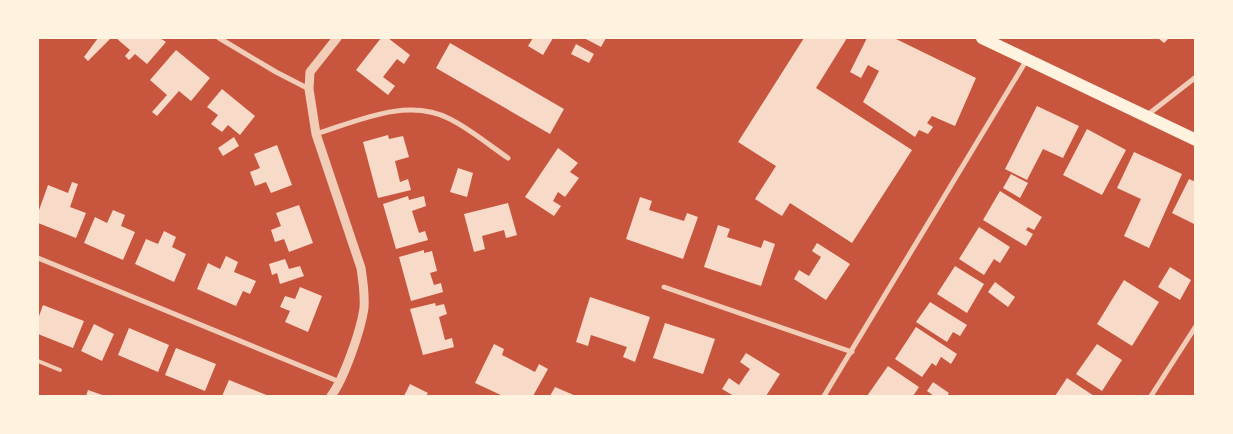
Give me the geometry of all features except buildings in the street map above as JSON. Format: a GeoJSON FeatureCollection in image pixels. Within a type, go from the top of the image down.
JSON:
{"type":"FeatureCollection","features":[{"type":"Feature","properties":{"kind":"main road"},"geometry":{"type":"LineString","coordinates":[[984,38],[1026,60],[1196,140]]}},
{"type":"Feature","properties":{"kind":"street"},"geometry":{"type":"LineString","coordinates":[[219,38],[309,89]]}},
{"type":"Feature","properties":{"kind":"street"},"geometry":{"type":"LineString","coordinates":[[331,396],[341,382],[364,309],[364,286],[361,268],[316,134],[309,89],[310,72],[338,38]]}},
{"type":"Feature","properties":{"kind":"street"},"geometry":{"type":"LineString","coordinates":[[824,396],[1026,60]]}},
{"type":"Feature","properties":{"kind":"street"},"geometry":{"type":"LineString","coordinates":[[1146,116],[1196,77]]}},
{"type":"Feature","properties":{"kind":"street"},"geometry":{"type":"LineString","coordinates":[[316,134],[384,113],[418,109],[450,119],[508,158]]}},
{"type":"Feature","properties":{"kind":"street"},"geometry":{"type":"LineString","coordinates":[[38,258],[341,382]]}},
{"type":"Feature","properties":{"kind":"street"},"geometry":{"type":"LineString","coordinates":[[664,287],[852,352]]}},
{"type":"Feature","properties":{"kind":"street"},"geometry":{"type":"LineString","coordinates":[[1151,396],[1196,326]]}},
{"type":"Feature","properties":{"kind":"lane"},"geometry":{"type":"LineString","coordinates":[[38,361],[60,370]]}}]}
